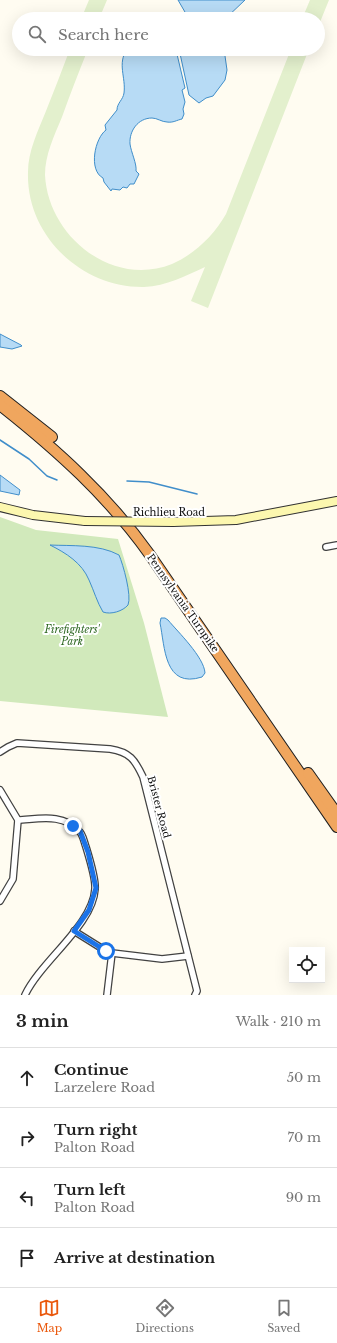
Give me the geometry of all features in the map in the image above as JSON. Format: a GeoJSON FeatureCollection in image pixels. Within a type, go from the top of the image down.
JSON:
{"type":"FeatureCollection","features":[{"type":"Feature","properties":{"kind":"highway","name":"Pennsylvania Turnpike"},"geometry":{"type":"LineString","coordinates":[[0,396],[46,432],[79,462],[130,517],[154,549],[337,814]]}},
{"type":"Feature","properties":{"kind":"highway","name":"Pennsylvania Turnpike"},"geometry":{"type":"LineString","coordinates":[[0,406],[65,458],[104,498],[130,528],[337,827]]}},
{"type":"Feature","properties":{"kind":"main road","name":"Richlieu Road"},"geometry":{"type":"LineString","coordinates":[[0,507],[33,515],[85,521],[173,522],[236,520],[337,501]]}},
{"type":"Feature","properties":{"kind":"street"},"geometry":{"type":"LineString","coordinates":[[326,547],[337,545]]}},
{"type":"Feature","properties":{"kind":"street","name":"Brister Road"},"geometry":{"type":"LineString","coordinates":[[0,752],[17,743],[122,750],[131,756],[143,777],[197,991],[195,995]]}},
{"type":"Feature","properties":{"kind":"street"},"geometry":{"type":"LineString","coordinates":[[0,901],[13,879],[18,820],[1,793]]}},
{"type":"Feature","properties":{"kind":"street"},"geometry":{"type":"LineString","coordinates":[[18,820],[60,818],[80,831],[88,852],[96,888],[89,910],[74,931],[38,972],[25,995]]}},
{"type":"Feature","properties":{"kind":"street"},"geometry":{"type":"LineString","coordinates":[[74,931],[106,951],[112,953],[162,959],[188,956]]}},
{"type":"Feature","properties":{"kind":"street"},"geometry":{"type":"LineString","coordinates":[[107,995],[112,953]]}},
{"type":"Feature","properties":{"kind":"green space"},"geometry":{"type":"Polygon","coordinates":[[[89,0],[107,0],[102,12],[84,12],[89,0]]]}},
{"type":"Feature","properties":{"kind":"green space"},"geometry":{"type":"Polygon","coordinates":[[[310,0],[329,0],[324,12],[305,12],[310,0]]]}},
{"type":"Feature","properties":{"kind":"green space"},"geometry":{"type":"Polygon","coordinates":[[[67,56],[85,56],[53,138],[45,168],[49,197],[58,218],[71,236],[87,251],[106,262],[127,269],[149,270],[172,264],[180,260],[203,243],[216,229],[226,214],[288,56],[306,56],[208,308],[191,301],[205,267],[176,280],[160,285],[144,287],[121,285],[99,278],[80,268],[62,254],[47,237],[37,217],[30,195],[28,164],[37,134],[67,56]]]}},
{"type":"Feature","properties":{"kind":"green space","name":"Firefighters' Park"},"geometry":{"type":"Polygon","coordinates":[[[0,517],[36,530],[118,539],[144,623],[168,717],[0,701],[0,517]]]}},
{"type":"Feature","properties":{"kind":"water"},"geometry":{"type":"Polygon","coordinates":[[[178,0],[245,0],[232,12],[185,12],[178,0]]]}},
{"type":"Feature","properties":{"kind":"water"},"geometry":{"type":"Polygon","coordinates":[[[124,56],[177,56],[185,88],[182,90],[185,102],[183,109],[184,114],[182,119],[173,122],[165,122],[152,118],[143,120],[135,126],[131,134],[130,144],[136,165],[136,171],[139,174],[134,184],[130,184],[127,188],[123,187],[120,190],[112,189],[111,191],[104,182],[103,178],[98,174],[94,161],[96,147],[102,134],[106,130],[105,125],[117,110],[124,93],[122,71],[124,56]]]}},
{"type":"Feature","properties":{"kind":"water"},"geometry":{"type":"Polygon","coordinates":[[[181,56],[225,56],[227,70],[225,80],[213,96],[206,98],[199,103],[189,95],[181,56]]]}},
{"type":"Feature","properties":{"kind":"water"},"geometry":{"type":"Polygon","coordinates":[[[0,334],[22,346],[12,349],[0,347],[0,334]]]}},
{"type":"Feature","properties":{"kind":"water"},"geometry":{"type":"Polygon","coordinates":[[[0,475],[20,490],[19,495],[0,491],[0,475]]]}},
{"type":"Feature","properties":{"kind":"water"},"geometry":{"type":"Polygon","coordinates":[[[50,545],[94,547],[111,551],[119,555],[125,572],[128,588],[128,605],[117,612],[103,612],[82,568],[68,555],[50,545]]]}},
{"type":"Feature","properties":{"kind":"water"},"geometry":{"type":"Polygon","coordinates":[[[161,618],[168,620],[195,652],[204,667],[205,673],[202,677],[189,679],[180,677],[173,672],[165,654],[160,623],[161,618]]]}},
{"type":"Feature","properties":{"kind":"waterway"},"geometry":{"type":"LineString","coordinates":[[0,440],[29,459],[47,476],[57,480]]}},
{"type":"Feature","properties":{"kind":"waterway"},"geometry":{"type":"LineString","coordinates":[[127,481],[149,482],[197,494]]}},
{"type":"Feature","properties":{"kind":"route"},"geometry":{"type":"LineString","coordinates":[[73,826],[80,831],[88,852],[96,888],[89,910],[74,931],[106,951]]}}]}
